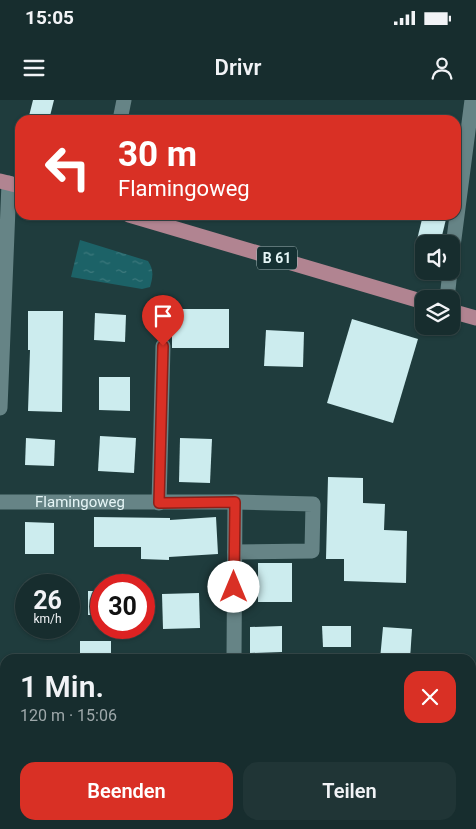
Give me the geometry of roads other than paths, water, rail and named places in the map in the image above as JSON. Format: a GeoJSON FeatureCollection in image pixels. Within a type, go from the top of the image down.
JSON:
{"type":"FeatureCollection","features":[{"type":"Feature","properties":{"kind":"main road","name":"B 61"},"geometry":{"type":"LineString","coordinates":[[146,220],[415,299]]}},
{"type":"Feature","properties":{"kind":"main road"},"geometry":{"type":"LineString","coordinates":[[460,314],[476,318]]}},
{"type":"Feature","properties":{"kind":"street"},"geometry":{"type":"LineString","coordinates":[[121,115],[124,100]]}},
{"type":"Feature","properties":{"kind":"street"},"geometry":{"type":"LineString","coordinates":[[461,185],[472,100]]}},
{"type":"Feature","properties":{"kind":"street"},"geometry":{"type":"LineString","coordinates":[[0,408],[10,183]]}},
{"type":"Feature","properties":{"kind":"street"},"geometry":{"type":"LineString","coordinates":[[454,235],[456,220]]}},
{"type":"Feature","properties":{"kind":"street"},"geometry":{"type":"LineString","coordinates":[[159,503],[163,346]]}},
{"type":"Feature","properties":{"kind":"street","name":"Flamingoweg"},"geometry":{"type":"LineString","coordinates":[[0,502],[235,502],[313,504],[312,551],[235,552]]}},
{"type":"Feature","properties":{"kind":"street"},"geometry":{"type":"LineString","coordinates":[[234,654],[235,502]]}},
{"type":"Feature","properties":{"kind":"water"},"geometry":{"type":"Polygon","coordinates":[[[80,240],[148,261],[152,274],[150,287],[142,289],[71,277],[80,240]]]}}]}
